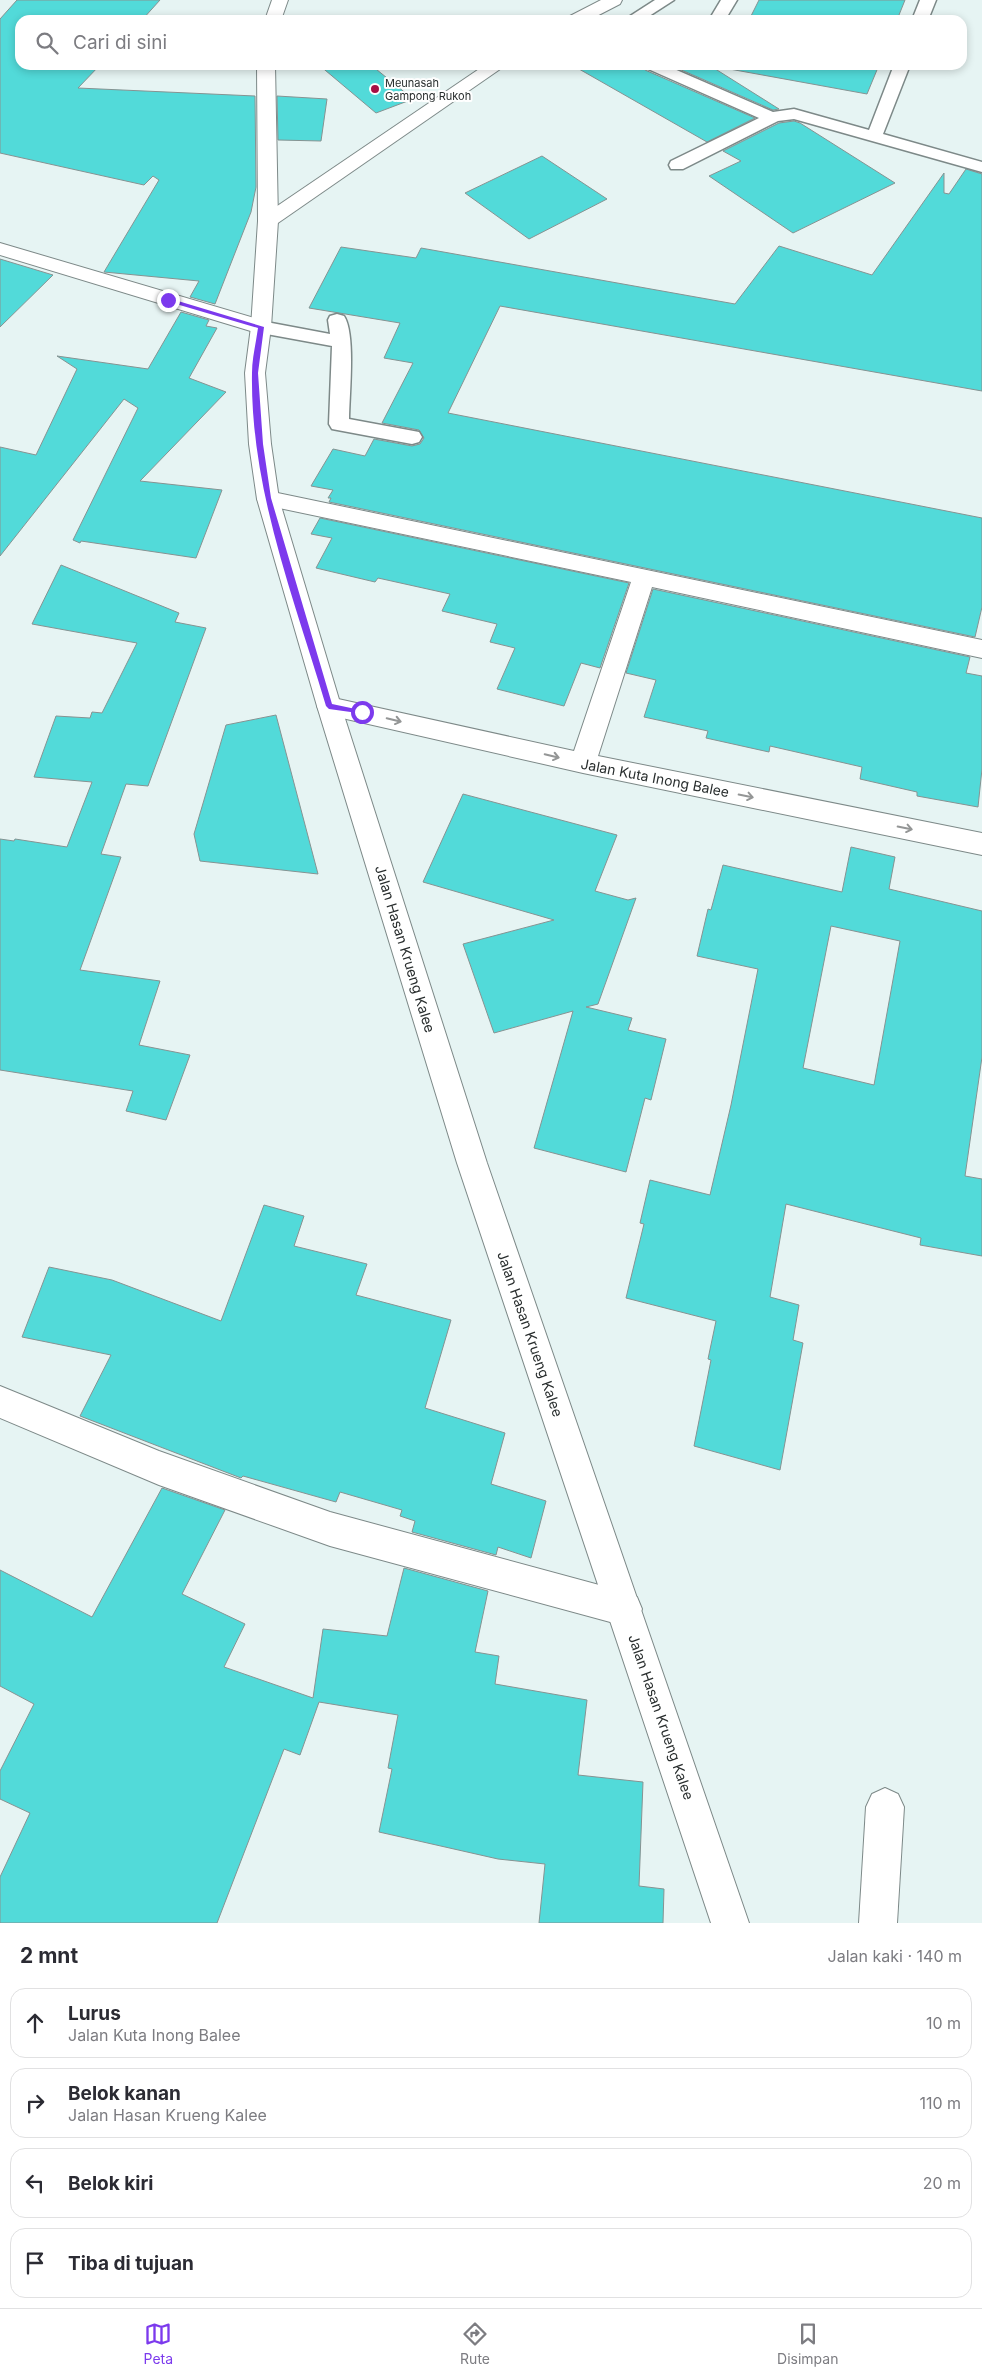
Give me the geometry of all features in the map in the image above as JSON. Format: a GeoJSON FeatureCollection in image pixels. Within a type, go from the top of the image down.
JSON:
{"type":"FeatureCollection","features":[{"type":"Feature","properties":{"kind":"street"},"geometry":{"type":"LineString","coordinates":[[275,15],[280,0]]}},
{"type":"Feature","properties":{"kind":"street"},"geometry":{"type":"LineString","coordinates":[[586,15],[614,0]]}},
{"type":"Feature","properties":{"kind":"street","name":"Jalan Hasan Krueng Kalee"},"geometry":{"type":"LineString","coordinates":[[266,70],[268,221],[261,327],[255,373],[260,444],[268,498],[329,706],[472,1163],[625,1608],[730,1923]]}},
{"type":"Feature","properties":{"kind":"street"},"geometry":{"type":"LineString","coordinates":[[268,221],[490,70]]}},
{"type":"Feature","properties":{"kind":"street"},"geometry":{"type":"LineString","coordinates":[[0,249],[261,327]]}},
{"type":"Feature","properties":{"kind":"street"},"geometry":{"type":"LineString","coordinates":[[268,498],[982,649]]}},
{"type":"Feature","properties":{"kind":"street"},"geometry":{"type":"LineString","coordinates":[[583,763],[644,577]]}},
{"type":"Feature","properties":{"kind":"street","name":"Jalan Kuta Inong Balee"},"geometry":{"type":"LineString","coordinates":[[329,706],[583,763],[982,844]]}},
{"type":"Feature","properties":{"kind":"street"},"geometry":{"type":"LineString","coordinates":[[0,1402],[159,1468],[330,1529],[438,1557],[543,1588],[625,1608]]}},
{"type":"Feature","properties":{"kind":"street"},"geometry":{"type":"LineString","coordinates":[[878,1923],[885,1806]]}},
{"type":"Feature","properties":{"kind":"lane"},"geometry":{"type":"LineString","coordinates":[[640,15],[666,0]]}},
{"type":"Feature","properties":{"kind":"lane"},"geometry":{"type":"LineString","coordinates":[[720,15],[729,0]]}},
{"type":"Feature","properties":{"kind":"lane"},"geometry":{"type":"LineString","coordinates":[[922,15],[928,0]]}},
{"type":"Feature","properties":{"kind":"lane"},"geometry":{"type":"LineString","coordinates":[[874,137],[900,70]]}},
{"type":"Feature","properties":{"kind":"lane"},"geometry":{"type":"LineString","coordinates":[[687,72],[772,118]]}},
{"type":"Feature","properties":{"kind":"lane"},"geometry":{"type":"LineString","coordinates":[[677,165],[772,118],[794,114],[982,167]]}},
{"type":"Feature","properties":{"kind":"lane"},"geometry":{"type":"LineString","coordinates":[[338,320],[341,342],[339,424],[412,437]]}},
{"type":"Feature","properties":{"kind":"lane"},"geometry":{"type":"LineString","coordinates":[[261,327],[341,342]]}},
{"type":"Feature","properties":{"kind":"building"},"geometry":{"type":"Polygon","coordinates":[[[17,0],[160,0],[146,15],[15,15],[15,70],[95,70],[78,88],[255,96],[256,187],[251,212],[215,304],[190,297],[199,281],[104,272],[159,180],[153,176],[144,185],[0,153],[0,19],[17,0]]]}},
{"type":"Feature","properties":{"kind":"building"},"geometry":{"type":"Polygon","coordinates":[[[759,0],[905,0],[899,15],[752,15],[759,0]]]}},
{"type":"Feature","properties":{"kind":"building","name":"Meunasah Gampong Rukoh"},"geometry":{"type":"Polygon","coordinates":[[[325,70],[377,70],[413,99],[376,113],[325,70]]]}},
{"type":"Feature","properties":{"kind":"building"},"geometry":{"type":"Polygon","coordinates":[[[581,70],[645,70],[755,118],[707,142],[581,70]]]}},
{"type":"Feature","properties":{"kind":"building"},"geometry":{"type":"Polygon","coordinates":[[[681,70],[717,70],[779,109],[773,110],[681,70]]]}},
{"type":"Feature","properties":{"kind":"building"},"geometry":{"type":"Polygon","coordinates":[[[735,70],[877,70],[867,94],[735,70]]]}},
{"type":"Feature","properties":{"kind":"building"},"geometry":{"type":"Polygon","coordinates":[[[277,96],[327,99],[321,141],[278,140],[277,96]]]}},
{"type":"Feature","properties":{"kind":"building"},"geometry":{"type":"Polygon","coordinates":[[[794,121],[895,183],[793,233],[709,176],[741,161],[723,151],[779,123],[794,121]]]}},
{"type":"Feature","properties":{"kind":"building"},"geometry":{"type":"Polygon","coordinates":[[[542,156],[607,199],[529,239],[465,193],[542,156]]]}},
{"type":"Feature","properties":{"kind":"building"},"geometry":{"type":"Polygon","coordinates":[[[966,169],[982,174],[982,391],[500,306],[448,413],[982,518],[982,607],[975,637],[329,502],[331,498],[328,498],[333,490],[311,486],[333,449],[365,456],[374,439],[412,446],[420,444],[424,438],[419,430],[382,423],[413,363],[384,358],[400,323],[309,308],[341,247],[416,258],[421,248],[735,304],[779,246],[872,275],[944,173],[944,193],[949,194],[966,169]]]}},
{"type":"Feature","properties":{"kind":"building"},"geometry":{"type":"Polygon","coordinates":[[[0,259],[53,275],[0,327],[0,259]]]}},
{"type":"Feature","properties":{"kind":"building"},"geometry":{"type":"Polygon","coordinates":[[[181,312],[209,320],[206,326],[217,328],[189,378],[226,392],[140,481],[222,490],[196,558],[81,541],[80,543],[73,540],[138,408],[124,399],[0,556],[0,447],[36,455],[77,369],[57,356],[148,369],[181,312]]]}},
{"type":"Feature","properties":{"kind":"building"},"geometry":{"type":"Polygon","coordinates":[[[320,518],[629,583],[600,668],[581,663],[564,706],[497,689],[515,648],[490,642],[497,624],[442,611],[450,594],[378,578],[375,582],[316,568],[332,538],[311,534],[320,518]]]}},
{"type":"Feature","properties":{"kind":"building"},"geometry":{"type":"Polygon","coordinates":[[[61,565],[179,613],[175,622],[206,628],[148,786],[126,784],[101,854],[121,857],[80,970],[160,981],[139,1045],[190,1055],[166,1120],[126,1111],[133,1091],[0,1070],[0,839],[14,841],[15,839],[67,847],[92,782],[34,777],[56,716],[90,718],[92,712],[102,713],[137,643],[32,624],[61,565]]]}},
{"type":"Feature","properties":{"kind":"building"},"geometry":{"type":"Polygon","coordinates":[[[653,589],[970,657],[966,673],[982,676],[982,769],[978,807],[917,796],[917,792],[860,779],[862,767],[770,746],[769,752],[706,738],[708,731],[644,717],[656,680],[626,673],[653,589]]]}},
{"type":"Feature","properties":{"kind":"building"},"geometry":{"type":"Polygon","coordinates":[[[276,715],[318,874],[200,861],[194,834],[226,725],[276,715]]]}},
{"type":"Feature","properties":{"kind":"building"},"geometry":{"type":"Polygon","coordinates":[[[463,794],[617,835],[595,891],[628,900],[636,898],[598,1004],[586,1007],[632,1018],[628,1030],[666,1039],[651,1100],[645,1098],[626,1172],[534,1148],[573,1011],[494,1033],[463,944],[554,920],[423,882],[463,794]]]}},
{"type":"Feature","properties":{"kind":"building"},"geometry":{"type":"Polygon","coordinates":[[[851,847],[895,857],[889,889],[982,911],[982,1057],[965,1176],[982,1179],[982,1256],[920,1245],[921,1238],[786,1204],[770,1297],[799,1305],[793,1340],[803,1343],[780,1470],[694,1446],[711,1360],[708,1359],[716,1321],[626,1298],[644,1224],[640,1223],[650,1180],[710,1195],[731,1105],[758,969],[697,956],[708,909],[711,910],[723,865],[842,892],[851,847]],[[831,926],[803,1068],[874,1085],[900,941],[831,926]]]}},
{"type":"Feature","properties":{"kind":"building"},"geometry":{"type":"Polygon","coordinates":[[[264,1205],[304,1216],[294,1246],[367,1264],[356,1295],[451,1320],[425,1408],[505,1433],[491,1484],[546,1501],[531,1558],[498,1547],[496,1555],[412,1532],[415,1521],[400,1516],[402,1510],[340,1492],[336,1502],[243,1476],[241,1478],[80,1416],[111,1355],[22,1337],[49,1267],[112,1280],[221,1321],[264,1205]]]}},
{"type":"Feature","properties":{"kind":"building"},"geometry":{"type":"Polygon","coordinates":[[[162,1488],[225,1510],[182,1594],[245,1624],[224,1667],[313,1698],[323,1629],[387,1636],[404,1568],[488,1591],[475,1652],[499,1656],[495,1684],[587,1700],[578,1775],[643,1782],[639,1886],[664,1889],[663,1923],[539,1923],[545,1864],[498,1859],[379,1832],[392,1769],[388,1768],[398,1715],[319,1702],[300,1755],[284,1749],[217,1923],[0,1923],[0,1877],[30,1813],[0,1799],[0,1771],[34,1704],[0,1686],[0,1570],[92,1617],[162,1488]]]}},
{"type":"Feature","properties":{"kind":"place","name":"Meunasah Gampong Rukoh"},"geometry":{"type":"Point","coordinates":[375,89]}},
{"type":"Feature","properties":{"kind":"route"},"geometry":{"type":"LineString","coordinates":[[168,300],[261,327],[255,373],[260,444],[268,498],[329,706],[362,712]]}}]}
